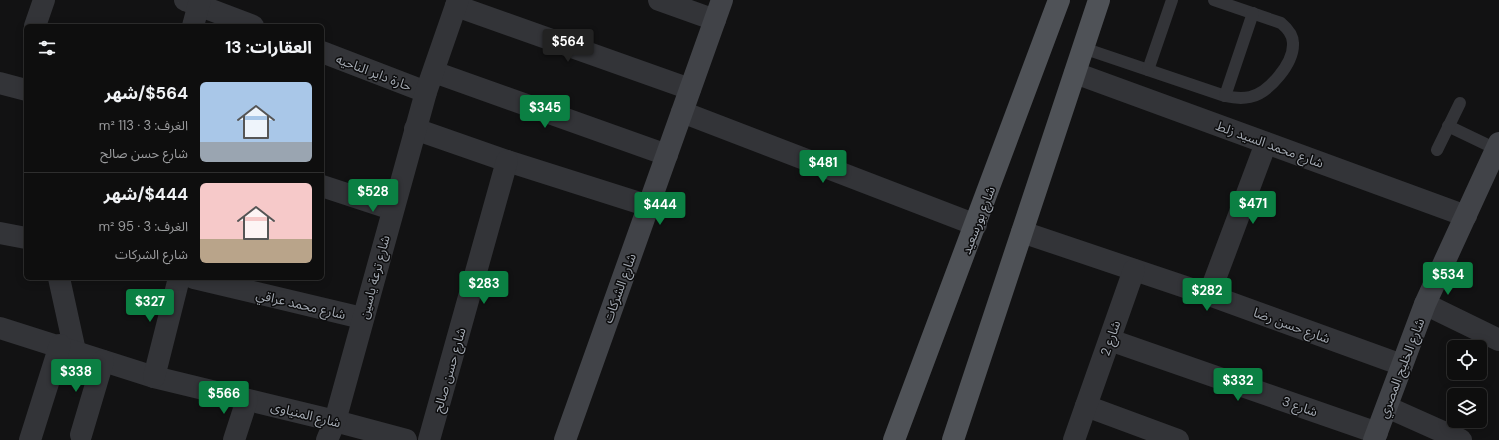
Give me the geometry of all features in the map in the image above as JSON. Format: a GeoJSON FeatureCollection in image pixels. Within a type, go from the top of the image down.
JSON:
{"type":"FeatureCollection","features":[{"type":"Feature","properties":{"kind":"main road","name":"شارع بورسعيد"},"geometry":{"type":"LineString","coordinates":[[894,440],[976,225],[1059,0]]}},
{"type":"Feature","properties":{"kind":"main road"},"geometry":{"type":"LineString","coordinates":[[953,440],[1099,0]]}},
{"type":"Feature","properties":{"kind":"main road","name":"شارع الشركات"},"geometry":{"type":"LineString","coordinates":[[565,440],[719,10]]}},
{"type":"Feature","properties":{"kind":"main road","name":"شارع الخليج المصري"},"geometry":{"type":"LineString","coordinates":[[1376,436],[1425,304],[1498,146]]}},
{"type":"Feature","properties":{"kind":"street"},"geometry":{"type":"LineString","coordinates":[[36,24],[44,0]]}},
{"type":"Feature","properties":{"kind":"street"},"geometry":{"type":"LineString","coordinates":[[659,0],[719,10]]}},
{"type":"Feature","properties":{"kind":"street"},"geometry":{"type":"LineString","coordinates":[[192,24],[194,2],[248,24]]}},
{"type":"Feature","properties":{"kind":"street"},"geometry":{"type":"LineString","coordinates":[[457,3],[690,89]]}},
{"type":"Feature","properties":{"kind":"street","name":"شارع ترعة ياسين"},"geometry":{"type":"LineString","coordinates":[[331,430],[415,129],[457,3]]}},
{"type":"Feature","properties":{"kind":"street","name":"حارة داير الناحيه"},"geometry":{"type":"LineString","coordinates":[[324,53],[430,82],[667,155]]}},
{"type":"Feature","properties":{"kind":"street","name":"شارع محمد السيد زلط"},"geometry":{"type":"LineString","coordinates":[[1075,73],[1466,216]]}},
{"type":"Feature","properties":{"kind":"street"},"geometry":{"type":"LineString","coordinates":[[0,83],[24,89]]}},
{"type":"Feature","properties":{"kind":"street"},"geometry":{"type":"LineString","coordinates":[[682,112],[976,225]]}},
{"type":"Feature","properties":{"kind":"street"},"geometry":{"type":"LineString","coordinates":[[415,129],[507,161],[649,206]]}},
{"type":"Feature","properties":{"kind":"street"},"geometry":{"type":"LineString","coordinates":[[1209,295],[1266,143]]}},
{"type":"Feature","properties":{"kind":"street","name":"شارع حسن صالح"},"geometry":{"type":"LineString","coordinates":[[429,440],[507,161]]}},
{"type":"Feature","properties":{"kind":"street"},"geometry":{"type":"LineString","coordinates":[[324,187],[392,209]]}},
{"type":"Feature","properties":{"kind":"street","name":"شارع حسن رضا"},"geometry":{"type":"LineString","coordinates":[[1022,232],[1209,295],[1402,365]]}},
{"type":"Feature","properties":{"kind":"street"},"geometry":{"type":"LineString","coordinates":[[0,233],[24,238]]}},
{"type":"Feature","properties":{"kind":"street","name":"شارع 2"},"geometry":{"type":"LineString","coordinates":[[1074,440],[1134,270]]}},
{"type":"Feature","properties":{"kind":"street"},"geometry":{"type":"LineString","coordinates":[[30,440],[67,348],[59,280]]}},
{"type":"Feature","properties":{"kind":"street"},"geometry":{"type":"LineString","coordinates":[[154,376],[178,280]]}},
{"type":"Feature","properties":{"kind":"street","name":"شارع محمد عراقي"},"geometry":{"type":"LineString","coordinates":[[202,280],[362,318]]}},
{"type":"Feature","properties":{"kind":"street"},"geometry":{"type":"LineString","coordinates":[[1425,304],[1499,340]]}},
{"type":"Feature","properties":{"kind":"street","name":"شارع المنياوى"},"geometry":{"type":"LineString","coordinates":[[0,328],[154,376],[247,400],[331,430],[406,440]]}},
{"type":"Feature","properties":{"kind":"street","name":"شارع 3"},"geometry":{"type":"LineString","coordinates":[[1110,340],[1376,436]]}},
{"type":"Feature","properties":{"kind":"street"},"geometry":{"type":"LineString","coordinates":[[81,435],[103,361]]}},
{"type":"Feature","properties":{"kind":"street"},"geometry":{"type":"LineString","coordinates":[[234,440],[247,400]]}},
{"type":"Feature","properties":{"kind":"street"},"geometry":{"type":"LineString","coordinates":[[1086,406],[1178,440]]}},
{"type":"Feature","properties":{"kind":"street"},"geometry":{"type":"LineString","coordinates":[[1387,407],[1461,440]]}},
{"type":"Feature","properties":{"kind":"lane"},"geometry":{"type":"LineString","coordinates":[[1148,70],[1172,0]]}},
{"type":"Feature","properties":{"kind":"lane"},"geometry":{"type":"LineString","coordinates":[[1083,48],[1225,96],[1238,99],[1250,97],[1262,92],[1284,71],[1294,44],[1290,32],[1281,23],[1214,0]]}},
{"type":"Feature","properties":{"kind":"lane"},"geometry":{"type":"LineString","coordinates":[[1225,96],[1253,13]]}},
{"type":"Feature","properties":{"kind":"lane"},"geometry":{"type":"LineString","coordinates":[[1437,150],[1460,103]]}},
{"type":"Feature","properties":{"kind":"lane"},"geometry":{"type":"LineString","coordinates":[[1448,126],[1498,146]]}}]}
